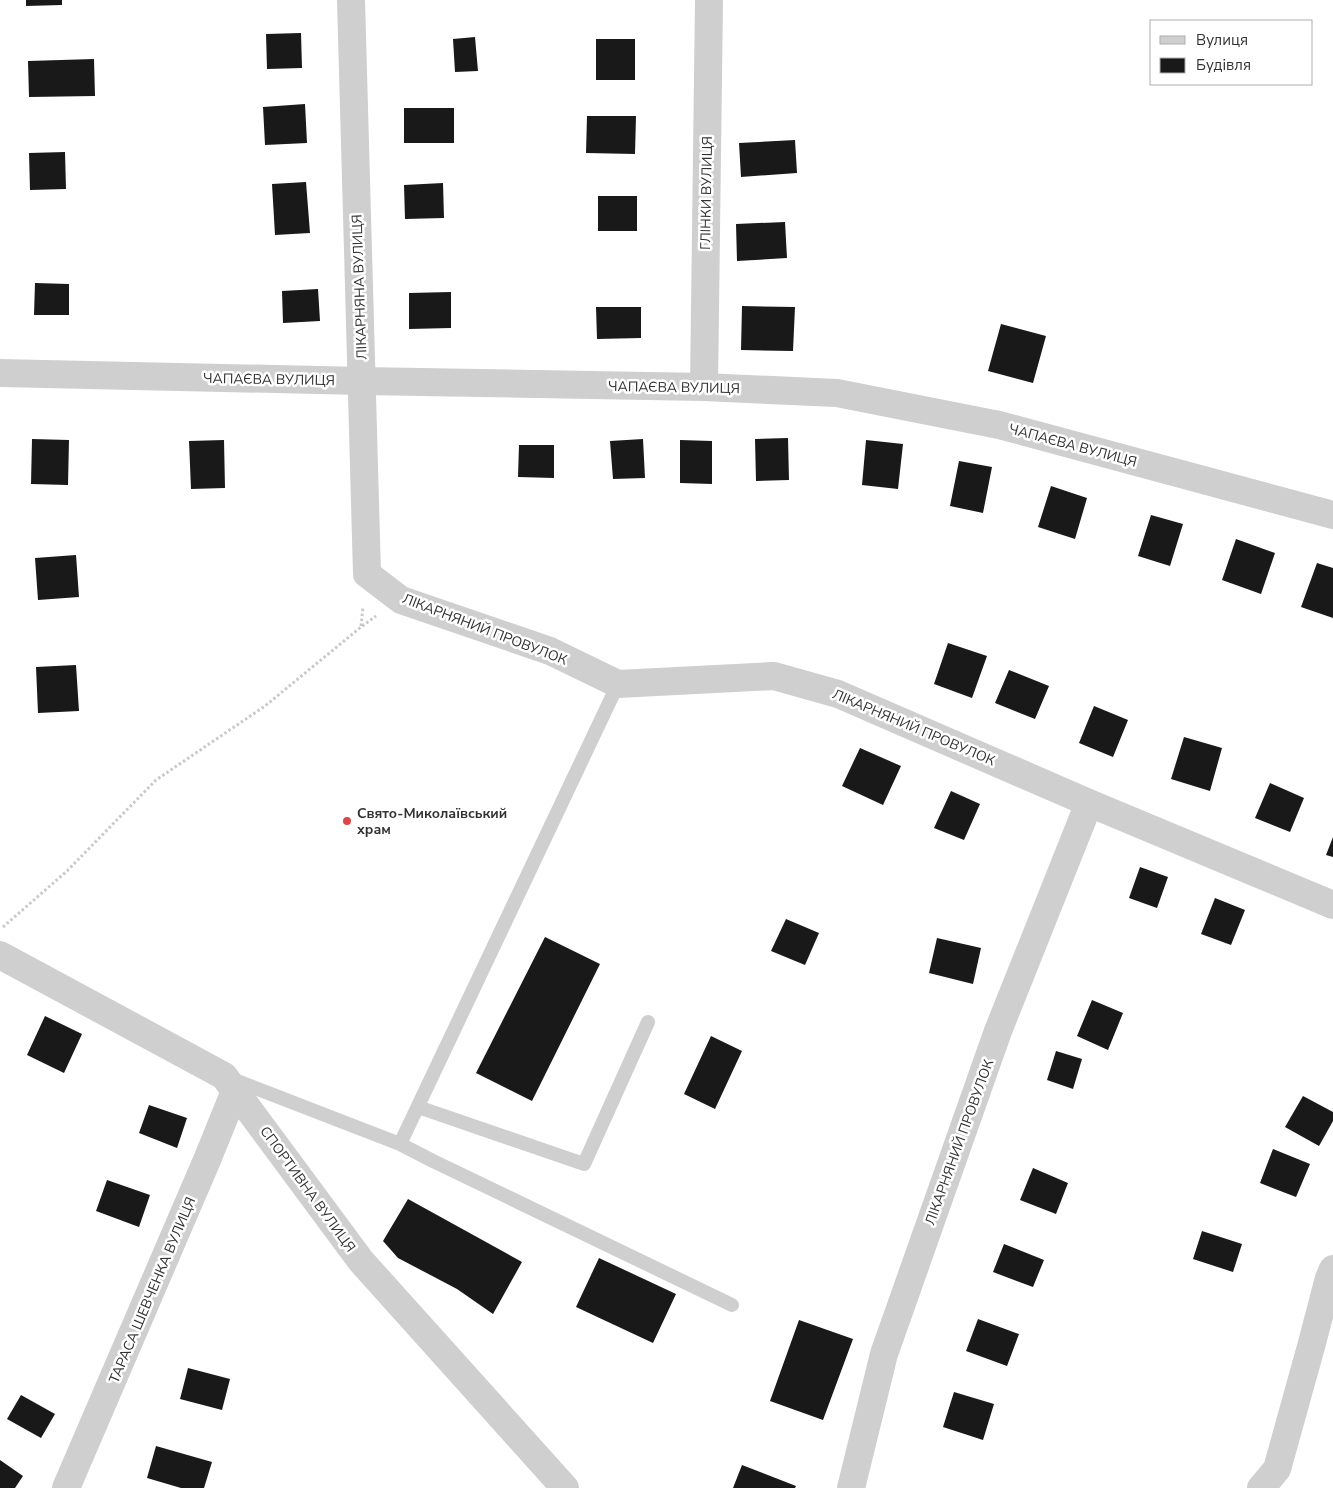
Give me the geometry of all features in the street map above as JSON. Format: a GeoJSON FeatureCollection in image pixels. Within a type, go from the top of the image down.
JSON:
{"type":"FeatureCollection","features":[{"type":"Feature","properties":{"kind":"street","name":"ЛІКАРНЯНА ВУЛИЦЯ"},"geometry":{"type":"LineString","coordinates":[[351,0],[368,574]]}},
{"type":"Feature","properties":{"kind":"street","name":"ГЛІНКИ ВУЛИЦЯ"},"geometry":{"type":"LineString","coordinates":[[704,386],[709,0]]}},
{"type":"Feature","properties":{"kind":"street","name":"ЧАПАЄВА ВУЛИЦЯ"},"geometry":{"type":"LineString","coordinates":[[0,373],[704,386],[837,393],[1000,424],[1333,515]]}},
{"type":"Feature","properties":{"kind":"street","name":"ЛІКАРНЯНИЙ ПРОВУЛОК"},"geometry":{"type":"LineString","coordinates":[[368,574],[401,600],[550,651],[618,684],[774,676],[838,694],[1089,803],[1333,905]]}},
{"type":"Feature","properties":{"kind":"street","name":"ЛІКАРНЯНИЙ ПРОВУЛОК"},"geometry":{"type":"LineString","coordinates":[[851,1488],[884,1354],[998,1031],[1089,803]]}},
{"type":"Feature","properties":{"kind":"street","name":"СПОРТИВНА ВУЛИЦЯ"},"geometry":{"type":"LineString","coordinates":[[0,955],[230,1083],[361,1261],[565,1488]]}},
{"type":"Feature","properties":{"kind":"street","name":"ТАРАСА ШЕВЧЕНКА ВУЛИЦЯ"},"geometry":{"type":"LineString","coordinates":[[66,1488],[207,1160],[230,1083]]}},
{"type":"Feature","properties":{"kind":"street"},"geometry":{"type":"LineString","coordinates":[[1261,1488],[1277,1469],[1333,1269]]}},
{"type":"Feature","properties":{"kind":"lane"},"geometry":{"type":"LineString","coordinates":[[400,1144],[618,684]]}},
{"type":"Feature","properties":{"kind":"lane"},"geometry":{"type":"LineString","coordinates":[[418,1107],[584,1164],[648,1022]]}},
{"type":"Feature","properties":{"kind":"lane"},"geometry":{"type":"LineString","coordinates":[[230,1083],[400,1144],[433,1162],[732,1305]]}},
{"type":"Feature","properties":{"kind":"path"},"geometry":{"type":"LineString","coordinates":[[0,930],[67,871],[156,780],[265,706],[360,626],[401,600]]}},
{"type":"Feature","properties":{"kind":"building"},"geometry":{"type":"Polygon","coordinates":[[[26,0],[62,0],[62,5],[26,6],[26,0]]]}},
{"type":"Feature","properties":{"kind":"building"},"geometry":{"type":"Polygon","coordinates":[[[301,33],[302,68],[267,69],[266,34],[301,33]]]}},
{"type":"Feature","properties":{"kind":"building"},"geometry":{"type":"Polygon","coordinates":[[[475,37],[478,71],[455,72],[453,39],[475,37]]]}},
{"type":"Feature","properties":{"kind":"building"},"geometry":{"type":"Polygon","coordinates":[[[596,39],[635,39],[635,80],[596,80],[596,39]]]}},
{"type":"Feature","properties":{"kind":"building"},"geometry":{"type":"Polygon","coordinates":[[[94,59],[95,96],[29,97],[28,61],[94,59]]]}},
{"type":"Feature","properties":{"kind":"building"},"geometry":{"type":"Polygon","coordinates":[[[305,104],[307,143],[265,145],[263,107],[305,104]]]}},
{"type":"Feature","properties":{"kind":"building"},"geometry":{"type":"Polygon","coordinates":[[[404,108],[454,108],[454,143],[404,143],[404,108]]]}},
{"type":"Feature","properties":{"kind":"building"},"geometry":{"type":"Polygon","coordinates":[[[587,116],[636,116],[635,154],[586,153],[587,116]]]}},
{"type":"Feature","properties":{"kind":"building"},"geometry":{"type":"Polygon","coordinates":[[[795,140],[797,173],[741,177],[739,143],[795,140]]]}},
{"type":"Feature","properties":{"kind":"building"},"geometry":{"type":"Polygon","coordinates":[[[65,152],[66,189],[30,190],[29,153],[65,152]]]}},
{"type":"Feature","properties":{"kind":"building"},"geometry":{"type":"Polygon","coordinates":[[[306,182],[310,233],[275,235],[272,184],[306,182]]]}},
{"type":"Feature","properties":{"kind":"building"},"geometry":{"type":"Polygon","coordinates":[[[443,183],[444,218],[405,219],[404,185],[443,183]]]}},
{"type":"Feature","properties":{"kind":"building"},"geometry":{"type":"Polygon","coordinates":[[[598,196],[637,196],[637,231],[598,231],[598,196]]]}},
{"type":"Feature","properties":{"kind":"building"},"geometry":{"type":"Polygon","coordinates":[[[785,222],[787,258],[737,261],[736,224],[785,222]]]}},
{"type":"Feature","properties":{"kind":"building"},"geometry":{"type":"Polygon","coordinates":[[[35,283],[69,284],[69,315],[34,315],[35,283]]]}},
{"type":"Feature","properties":{"kind":"building"},"geometry":{"type":"Polygon","coordinates":[[[318,289],[320,321],[283,323],[282,291],[318,289]]]}},
{"type":"Feature","properties":{"kind":"building"},"geometry":{"type":"Polygon","coordinates":[[[451,292],[451,328],[409,329],[409,293],[451,292]]]}},
{"type":"Feature","properties":{"kind":"building"},"geometry":{"type":"Polygon","coordinates":[[[742,306],[795,307],[793,351],[741,350],[742,306]]]}},
{"type":"Feature","properties":{"kind":"building"},"geometry":{"type":"Polygon","coordinates":[[[596,307],[641,307],[641,338],[597,339],[596,307]]]}},
{"type":"Feature","properties":{"kind":"building"},"geometry":{"type":"Polygon","coordinates":[[[1001,324],[1046,336],[1033,383],[988,371],[1001,324]]]}},
{"type":"Feature","properties":{"kind":"building"},"geometry":{"type":"Polygon","coordinates":[[[788,438],[789,480],[756,481],[755,439],[788,438]]]}},
{"type":"Feature","properties":{"kind":"building"},"geometry":{"type":"Polygon","coordinates":[[[32,439],[69,440],[68,485],[31,484],[32,439]]]}},
{"type":"Feature","properties":{"kind":"building"},"geometry":{"type":"Polygon","coordinates":[[[643,439],[645,478],[613,479],[610,441],[643,439]]]}},
{"type":"Feature","properties":{"kind":"building"},"geometry":{"type":"Polygon","coordinates":[[[224,440],[225,488],[191,489],[189,441],[224,440]]]}},
{"type":"Feature","properties":{"kind":"building"},"geometry":{"type":"Polygon","coordinates":[[[680,440],[712,441],[712,484],[680,483],[680,440]]]}},
{"type":"Feature","properties":{"kind":"building"},"geometry":{"type":"Polygon","coordinates":[[[866,440],[903,444],[898,489],[862,485],[866,440]]]}},
{"type":"Feature","properties":{"kind":"building"},"geometry":{"type":"Polygon","coordinates":[[[519,445],[554,445],[554,478],[518,477],[519,445]]]}},
{"type":"Feature","properties":{"kind":"building"},"geometry":{"type":"Polygon","coordinates":[[[959,461],[992,467],[983,513],[950,506],[959,461]]]}},
{"type":"Feature","properties":{"kind":"building"},"geometry":{"type":"Polygon","coordinates":[[[1051,486],[1087,498],[1075,539],[1038,527],[1051,486]]]}},
{"type":"Feature","properties":{"kind":"building"},"geometry":{"type":"Polygon","coordinates":[[[1151,515],[1183,524],[1170,566],[1138,556],[1151,515]]]}},
{"type":"Feature","properties":{"kind":"building"},"geometry":{"type":"Polygon","coordinates":[[[1236,539],[1275,553],[1261,594],[1222,580],[1236,539]]]}},
{"type":"Feature","properties":{"kind":"building"},"geometry":{"type":"Polygon","coordinates":[[[76,555],[79,597],[38,600],[35,558],[76,555]]]}},
{"type":"Feature","properties":{"kind":"building"},"geometry":{"type":"Polygon","coordinates":[[[1317,563],[1333,568],[1333,618],[1301,607],[1317,563]]]}},
{"type":"Feature","properties":{"kind":"building"},"geometry":{"type":"Polygon","coordinates":[[[948,643],[987,656],[972,698],[934,684],[948,643]]]}},
{"type":"Feature","properties":{"kind":"building"},"geometry":{"type":"Polygon","coordinates":[[[76,665],[79,711],[38,713],[36,667],[76,665]]]}},
{"type":"Feature","properties":{"kind":"building"},"geometry":{"type":"Polygon","coordinates":[[[1009,670],[1049,686],[1035,719],[995,703],[1009,670]]]}},
{"type":"Feature","properties":{"kind":"building"},"geometry":{"type":"Polygon","coordinates":[[[1094,706],[1128,720],[1113,757],[1079,743],[1094,706]]]}},
{"type":"Feature","properties":{"kind":"building"},"geometry":{"type":"Polygon","coordinates":[[[1184,737],[1222,748],[1210,791],[1171,779],[1184,737]]]}},
{"type":"Feature","properties":{"kind":"building"},"geometry":{"type":"Polygon","coordinates":[[[860,748],[901,766],[883,805],[842,786],[860,748]]]}},
{"type":"Feature","properties":{"kind":"building"},"geometry":{"type":"Polygon","coordinates":[[[1270,783],[1304,798],[1290,832],[1255,818],[1270,783]]]}},
{"type":"Feature","properties":{"kind":"building"},"geometry":{"type":"Polygon","coordinates":[[[951,791],[980,804],[964,840],[934,828],[951,791]]]}},
{"type":"Feature","properties":{"kind":"building"},"geometry":{"type":"Polygon","coordinates":[[[1333,837],[1333,857],[1326,855],[1333,837]]]}},
{"type":"Feature","properties":{"kind":"building"},"geometry":{"type":"Polygon","coordinates":[[[1140,867],[1168,877],[1157,908],[1129,898],[1140,867]]]}},
{"type":"Feature","properties":{"kind":"building"},"geometry":{"type":"Polygon","coordinates":[[[1215,898],[1245,910],[1231,945],[1201,934],[1215,898]]]}},
{"type":"Feature","properties":{"kind":"building"},"geometry":{"type":"Polygon","coordinates":[[[786,919],[819,933],[805,965],[771,951],[786,919]]]}},
{"type":"Feature","properties":{"kind":"building"},"geometry":{"type":"Polygon","coordinates":[[[545,937],[600,964],[532,1101],[476,1073],[545,937]]]}},
{"type":"Feature","properties":{"kind":"building"},"geometry":{"type":"Polygon","coordinates":[[[937,938],[981,948],[973,984],[929,973],[937,938]]]}},
{"type":"Feature","properties":{"kind":"building"},"geometry":{"type":"Polygon","coordinates":[[[1092,1000],[1123,1013],[1108,1050],[1077,1036],[1092,1000]]]}},
{"type":"Feature","properties":{"kind":"building"},"geometry":{"type":"Polygon","coordinates":[[[45,1016],[82,1034],[64,1073],[27,1055],[45,1016]]]}},
{"type":"Feature","properties":{"kind":"building"},"geometry":{"type":"Polygon","coordinates":[[[711,1036],[742,1051],[715,1109],[684,1094],[711,1036]]]}},
{"type":"Feature","properties":{"kind":"building"},"geometry":{"type":"Polygon","coordinates":[[[1056,1051],[1082,1059],[1073,1089],[1047,1080],[1056,1051]]]}},
{"type":"Feature","properties":{"kind":"building"},"geometry":{"type":"Polygon","coordinates":[[[1303,1096],[1333,1112],[1333,1121],[1319,1146],[1285,1127],[1303,1096]]]}},
{"type":"Feature","properties":{"kind":"building"},"geometry":{"type":"Polygon","coordinates":[[[149,1105],[187,1118],[177,1148],[139,1133],[149,1105]]]}},
{"type":"Feature","properties":{"kind":"building"},"geometry":{"type":"Polygon","coordinates":[[[1273,1149],[1310,1164],[1296,1197],[1260,1183],[1273,1149]]]}},
{"type":"Feature","properties":{"kind":"building"},"geometry":{"type":"Polygon","coordinates":[[[1033,1168],[1068,1183],[1056,1214],[1020,1200],[1033,1168]]]}},
{"type":"Feature","properties":{"kind":"building"},"geometry":{"type":"Polygon","coordinates":[[[107,1180],[150,1195],[139,1227],[96,1211],[107,1180]]]}},
{"type":"Feature","properties":{"kind":"building"},"geometry":{"type":"Polygon","coordinates":[[[408,1199],[522,1262],[493,1314],[457,1289],[398,1258],[383,1241],[408,1199]]]}},
{"type":"Feature","properties":{"kind":"building"},"geometry":{"type":"Polygon","coordinates":[[[1202,1231],[1242,1244],[1233,1272],[1193,1259],[1202,1231]]]}},
{"type":"Feature","properties":{"kind":"building"},"geometry":{"type":"Polygon","coordinates":[[[1004,1244],[1044,1260],[1033,1287],[993,1272],[1004,1244]]]}},
{"type":"Feature","properties":{"kind":"building"},"geometry":{"type":"Polygon","coordinates":[[[599,1258],[676,1294],[653,1343],[576,1307],[599,1258]]]}},
{"type":"Feature","properties":{"kind":"building"},"geometry":{"type":"Polygon","coordinates":[[[978,1319],[1019,1334],[1007,1366],[966,1351],[978,1319]]]}},
{"type":"Feature","properties":{"kind":"building"},"geometry":{"type":"Polygon","coordinates":[[[799,1320],[853,1339],[823,1420],[770,1401],[799,1320]]]}},
{"type":"Feature","properties":{"kind":"building"},"geometry":{"type":"Polygon","coordinates":[[[188,1368],[230,1379],[222,1410],[180,1399],[188,1368]]]}},
{"type":"Feature","properties":{"kind":"building"},"geometry":{"type":"Polygon","coordinates":[[[954,1392],[994,1404],[983,1440],[943,1427],[954,1392]]]}},
{"type":"Feature","properties":{"kind":"building"},"geometry":{"type":"Polygon","coordinates":[[[21,1395],[55,1414],[41,1438],[7,1419],[21,1395]]]}},
{"type":"Feature","properties":{"kind":"building"},"geometry":{"type":"Polygon","coordinates":[[[156,1446],[212,1462],[204,1488],[181,1488],[147,1478],[156,1446]]]}},
{"type":"Feature","properties":{"kind":"building"},"geometry":{"type":"Polygon","coordinates":[[[0,1460],[23,1476],[15,1488],[0,1488],[0,1460]]]}},
{"type":"Feature","properties":{"kind":"building"},"geometry":{"type":"Polygon","coordinates":[[[742,1465],[796,1486],[795,1488],[733,1488],[742,1465]]]}},
{"type":"Feature","properties":{"kind":"place","name":"Свято-Миколаївський храм"},"geometry":{"type":"Point","coordinates":[347,821]}}]}
